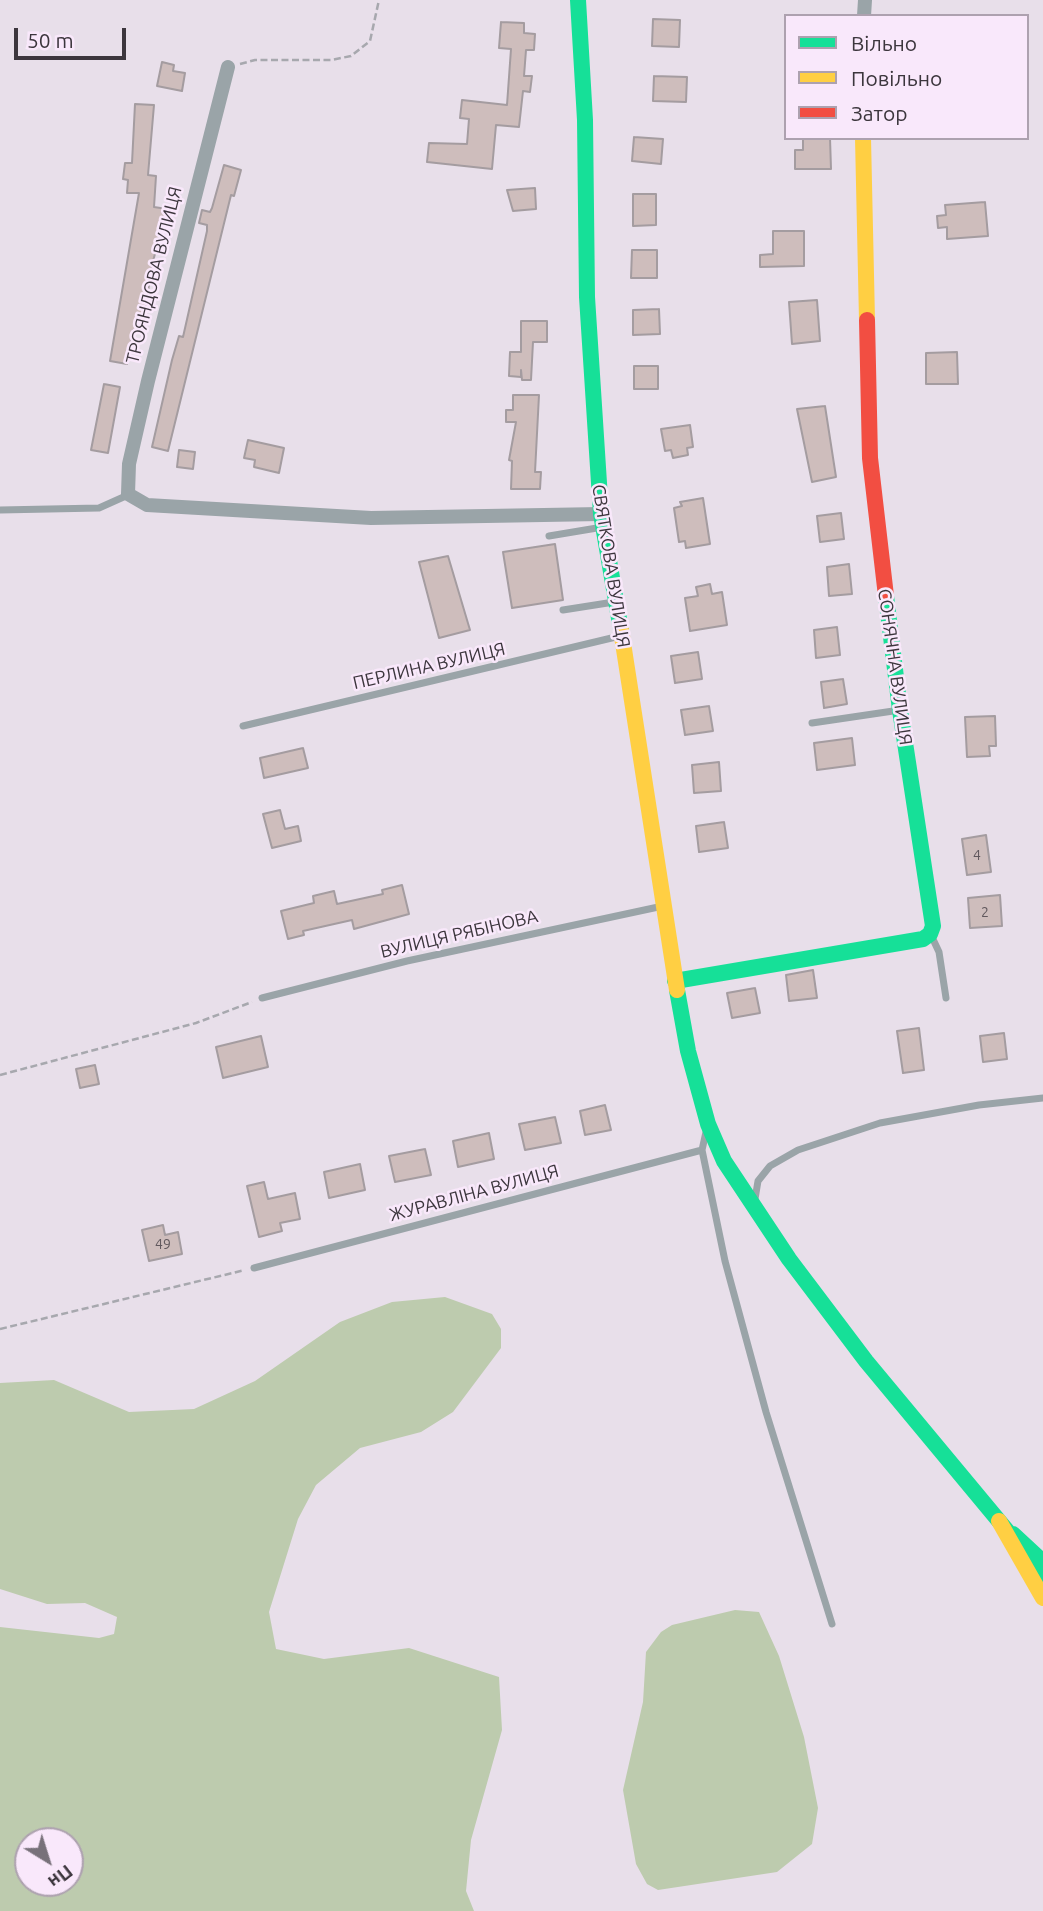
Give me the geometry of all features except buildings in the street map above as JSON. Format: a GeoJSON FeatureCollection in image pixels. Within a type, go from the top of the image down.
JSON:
{"type":"FeatureCollection","features":[{"type":"Feature","properties":{"kind":"main road","name":"СВЯТКОВА ВУЛИЦЯ"},"geometry":{"type":"LineString","coordinates":[[578,0],[585,120],[587,297],[602,520],[675,981],[688,1051],[708,1124],[724,1161],[755,1202],[789,1259],[866,1361],[999,1521]]}},
{"type":"Feature","properties":{"kind":"main road","name":"СОНЯЧНА ВУЛИЦЯ"},"geometry":{"type":"LineString","coordinates":[[863,140],[870,458],[900,709],[933,926],[930,934]]}},
{"type":"Feature","properties":{"kind":"main road"},"geometry":{"type":"LineString","coordinates":[[675,981],[923,939],[930,934]]}},
{"type":"Feature","properties":{"kind":"main road"},"geometry":{"type":"LineString","coordinates":[[999,1521],[1043,1562]]}},
{"type":"Feature","properties":{"kind":"main road"},"geometry":{"type":"LineString","coordinates":[[999,1521],[1043,1574]]}},
{"type":"Feature","properties":{"kind":"main road"},"geometry":{"type":"LineString","coordinates":[[999,1521],[1043,1598]]}},
{"type":"Feature","properties":{"kind":"street","name":"ТРОЯНДОВА ВУЛИЦЯ"},"geometry":{"type":"LineString","coordinates":[[128,494],[129,464],[145,393],[228,67]]}},
{"type":"Feature","properties":{"kind":"street"},"geometry":{"type":"LineString","coordinates":[[128,494],[148,505],[371,517],[602,520]]}},
{"type":"Feature","properties":{"kind":"lane"},"geometry":{"type":"LineString","coordinates":[[0,510],[99,508],[128,494]]}},
{"type":"Feature","properties":{"kind":"lane"},"geometry":{"type":"LineString","coordinates":[[549,536],[602,520]]}},
{"type":"Feature","properties":{"kind":"lane"},"geometry":{"type":"LineString","coordinates":[[563,610],[616,602]]}},
{"type":"Feature","properties":{"kind":"lane","name":"ПЕРЛИНА ВУЛИЦЯ"},"geometry":{"type":"LineString","coordinates":[[243,726],[621,636]]}},
{"type":"Feature","properties":{"kind":"lane"},"geometry":{"type":"LineString","coordinates":[[812,723],[900,709]]}},
{"type":"Feature","properties":{"kind":"lane","name":"ВУЛИЦЯ РЯБІНОВА"},"geometry":{"type":"LineString","coordinates":[[262,998],[407,961],[664,906]]}},
{"type":"Feature","properties":{"kind":"lane"},"geometry":{"type":"LineString","coordinates":[[930,934],[940,952],[946,998]]}},
{"type":"Feature","properties":{"kind":"lane"},"geometry":{"type":"LineString","coordinates":[[755,1202],[758,1181],[770,1166],[798,1150],[880,1123],[979,1105],[1043,1098]]}},
{"type":"Feature","properties":{"kind":"lane"},"geometry":{"type":"LineString","coordinates":[[708,1124],[702,1150],[725,1261],[832,1624]]}},
{"type":"Feature","properties":{"kind":"lane","name":"ЖУРАВЛІНА ВУЛИЦЯ"},"geometry":{"type":"LineString","coordinates":[[254,1268],[702,1150]]}},
{"type":"Feature","properties":{"kind":"path"},"geometry":{"type":"LineString","coordinates":[[228,67],[255,60],[331,60],[351,56],[370,41],[379,0]]}},
{"type":"Feature","properties":{"kind":"path"},"geometry":{"type":"LineString","coordinates":[[0,1075],[196,1023],[262,998]]}},
{"type":"Feature","properties":{"kind":"path"},"geometry":{"type":"LineString","coordinates":[[0,1329],[254,1268]]}},
{"type":"Feature","properties":{"kind":"green space"},"geometry":{"type":"Polygon","coordinates":[[[445,1297],[492,1314],[501,1329],[501,1348],[453,1412],[421,1432],[360,1448],[316,1485],[298,1519],[269,1612],[276,1649],[324,1659],[409,1648],[499,1677],[502,1730],[471,1840],[466,1891],[474,1911],[0,1911],[0,1627],[99,1638],[114,1634],[117,1617],[85,1603],[47,1604],[0,1589],[0,1383],[54,1380],[129,1412],[194,1409],[255,1381],[340,1322],[392,1302],[445,1297]]]}},
{"type":"Feature","properties":{"kind":"green space"},"geometry":{"type":"Polygon","coordinates":[[[735,1610],[759,1612],[779,1656],[804,1737],[818,1808],[812,1844],[777,1872],[658,1890],[647,1884],[636,1864],[623,1790],[643,1702],[646,1652],[661,1632],[672,1625],[735,1610]]]}},
{"type":"Feature","properties":{"kind":"traffic: fast"},"geometry":{"type":"LineString","coordinates":[[578,0],[585,120],[587,297],[601,514],[621,630]]}},
{"type":"Feature","properties":{"kind":"traffic: fast"},"geometry":{"type":"LineString","coordinates":[[675,981],[923,939],[930,934],[933,926],[900,710],[886,596]]}},
{"type":"Feature","properties":{"kind":"traffic: fast"},"geometry":{"type":"LineString","coordinates":[[677,990],[688,1051],[708,1124],[724,1161],[789,1259],[866,1361],[1043,1574]]}},
{"type":"Feature","properties":{"kind":"traffic: fast"},"geometry":{"type":"LineString","coordinates":[[1013,1534],[1043,1562]]}},
{"type":"Feature","properties":{"kind":"traffic: slow"},"geometry":{"type":"LineString","coordinates":[[863,140],[867,320]]}},
{"type":"Feature","properties":{"kind":"traffic: slow"},"geometry":{"type":"LineString","coordinates":[[621,630],[677,990]]}},
{"type":"Feature","properties":{"kind":"traffic: slow"},"geometry":{"type":"LineString","coordinates":[[999,1521],[1043,1598]]}},
{"type":"Feature","properties":{"kind":"traffic: jam"},"geometry":{"type":"LineString","coordinates":[[867,320],[870,458],[886,596]]}}]}
